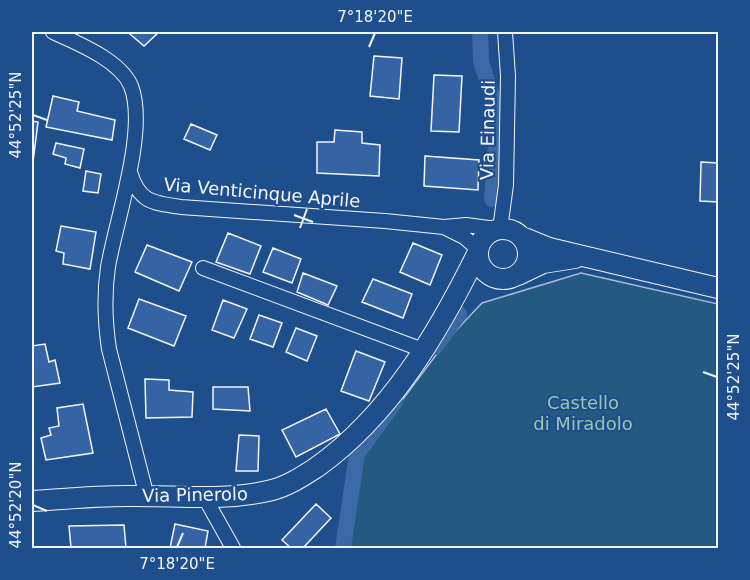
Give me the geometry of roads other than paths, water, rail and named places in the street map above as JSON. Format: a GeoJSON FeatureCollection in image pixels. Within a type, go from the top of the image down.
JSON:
{"type":"FeatureCollection","features":[{"type":"Feature","properties":{"kind":"street"},"geometry":{"type":"LineString","coordinates":[[53,32],[105,59],[130,85],[135,117],[130,170],[108,269],[106,329],[109,349],[147,496]]}},
{"type":"Feature","properties":{"kind":"street","name":"Via Einaudi"},"geometry":{"type":"LineString","coordinates":[[498,229],[506,185],[508,76],[505,32]]}},
{"type":"Feature","properties":{"kind":"street","name":"Via Venticinque Aprile"},"geometry":{"type":"LineString","coordinates":[[130,170],[138,191],[156,203],[181,207],[444,227],[465,225],[498,229]]}},
{"type":"Feature","properties":{"kind":"street"},"geometry":{"type":"LineString","coordinates":[[444,227],[464,237],[477,252],[482,269],[494,278],[502,280],[543,263],[585,256]]}},
{"type":"Feature","properties":{"kind":"street"},"geometry":{"type":"LineString","coordinates":[[477,252],[484,237],[498,229],[511,230],[549,248],[718,288]]}},
{"type":"Feature","properties":{"kind":"street"},"geometry":{"type":"LineString","coordinates":[[518,275],[524,269],[529,253],[522,237]]}},
{"type":"Feature","properties":{"kind":"street","name":"Via Pinerolo"},"geometry":{"type":"LineString","coordinates":[[32,501],[129,496],[205,498],[276,489],[302,477],[348,444],[373,418],[423,350],[454,302],[477,252]]}},
{"type":"Feature","properties":{"kind":"street"},"geometry":{"type":"LineString","coordinates":[[202,268],[423,350]]}},
{"type":"Feature","properties":{"kind":"street","name":"Via Pinerolo"},"geometry":{"type":"LineString","coordinates":[[454,302],[494,278]]}},
{"type":"Feature","properties":{"kind":"street"},"geometry":{"type":"LineString","coordinates":[[205,498],[233,549]]}},
{"type":"Feature","properties":{"kind":"waterway"},"geometry":{"type":"LineString","coordinates":[[480,32],[481,61],[498,115],[492,199]]}},
{"type":"Feature","properties":{"kind":"waterway"},"geometry":{"type":"LineString","coordinates":[[435,347],[459,314]]}},
{"type":"Feature","properties":{"kind":"waterway"},"geometry":{"type":"LineString","coordinates":[[343,548],[357,454],[395,402]]}},
{"type":"Feature","properties":{"kind":"park label","name":"Castello di Miradolo"},"geometry":{"type":"Point","coordinates":[583,413]}}]}
